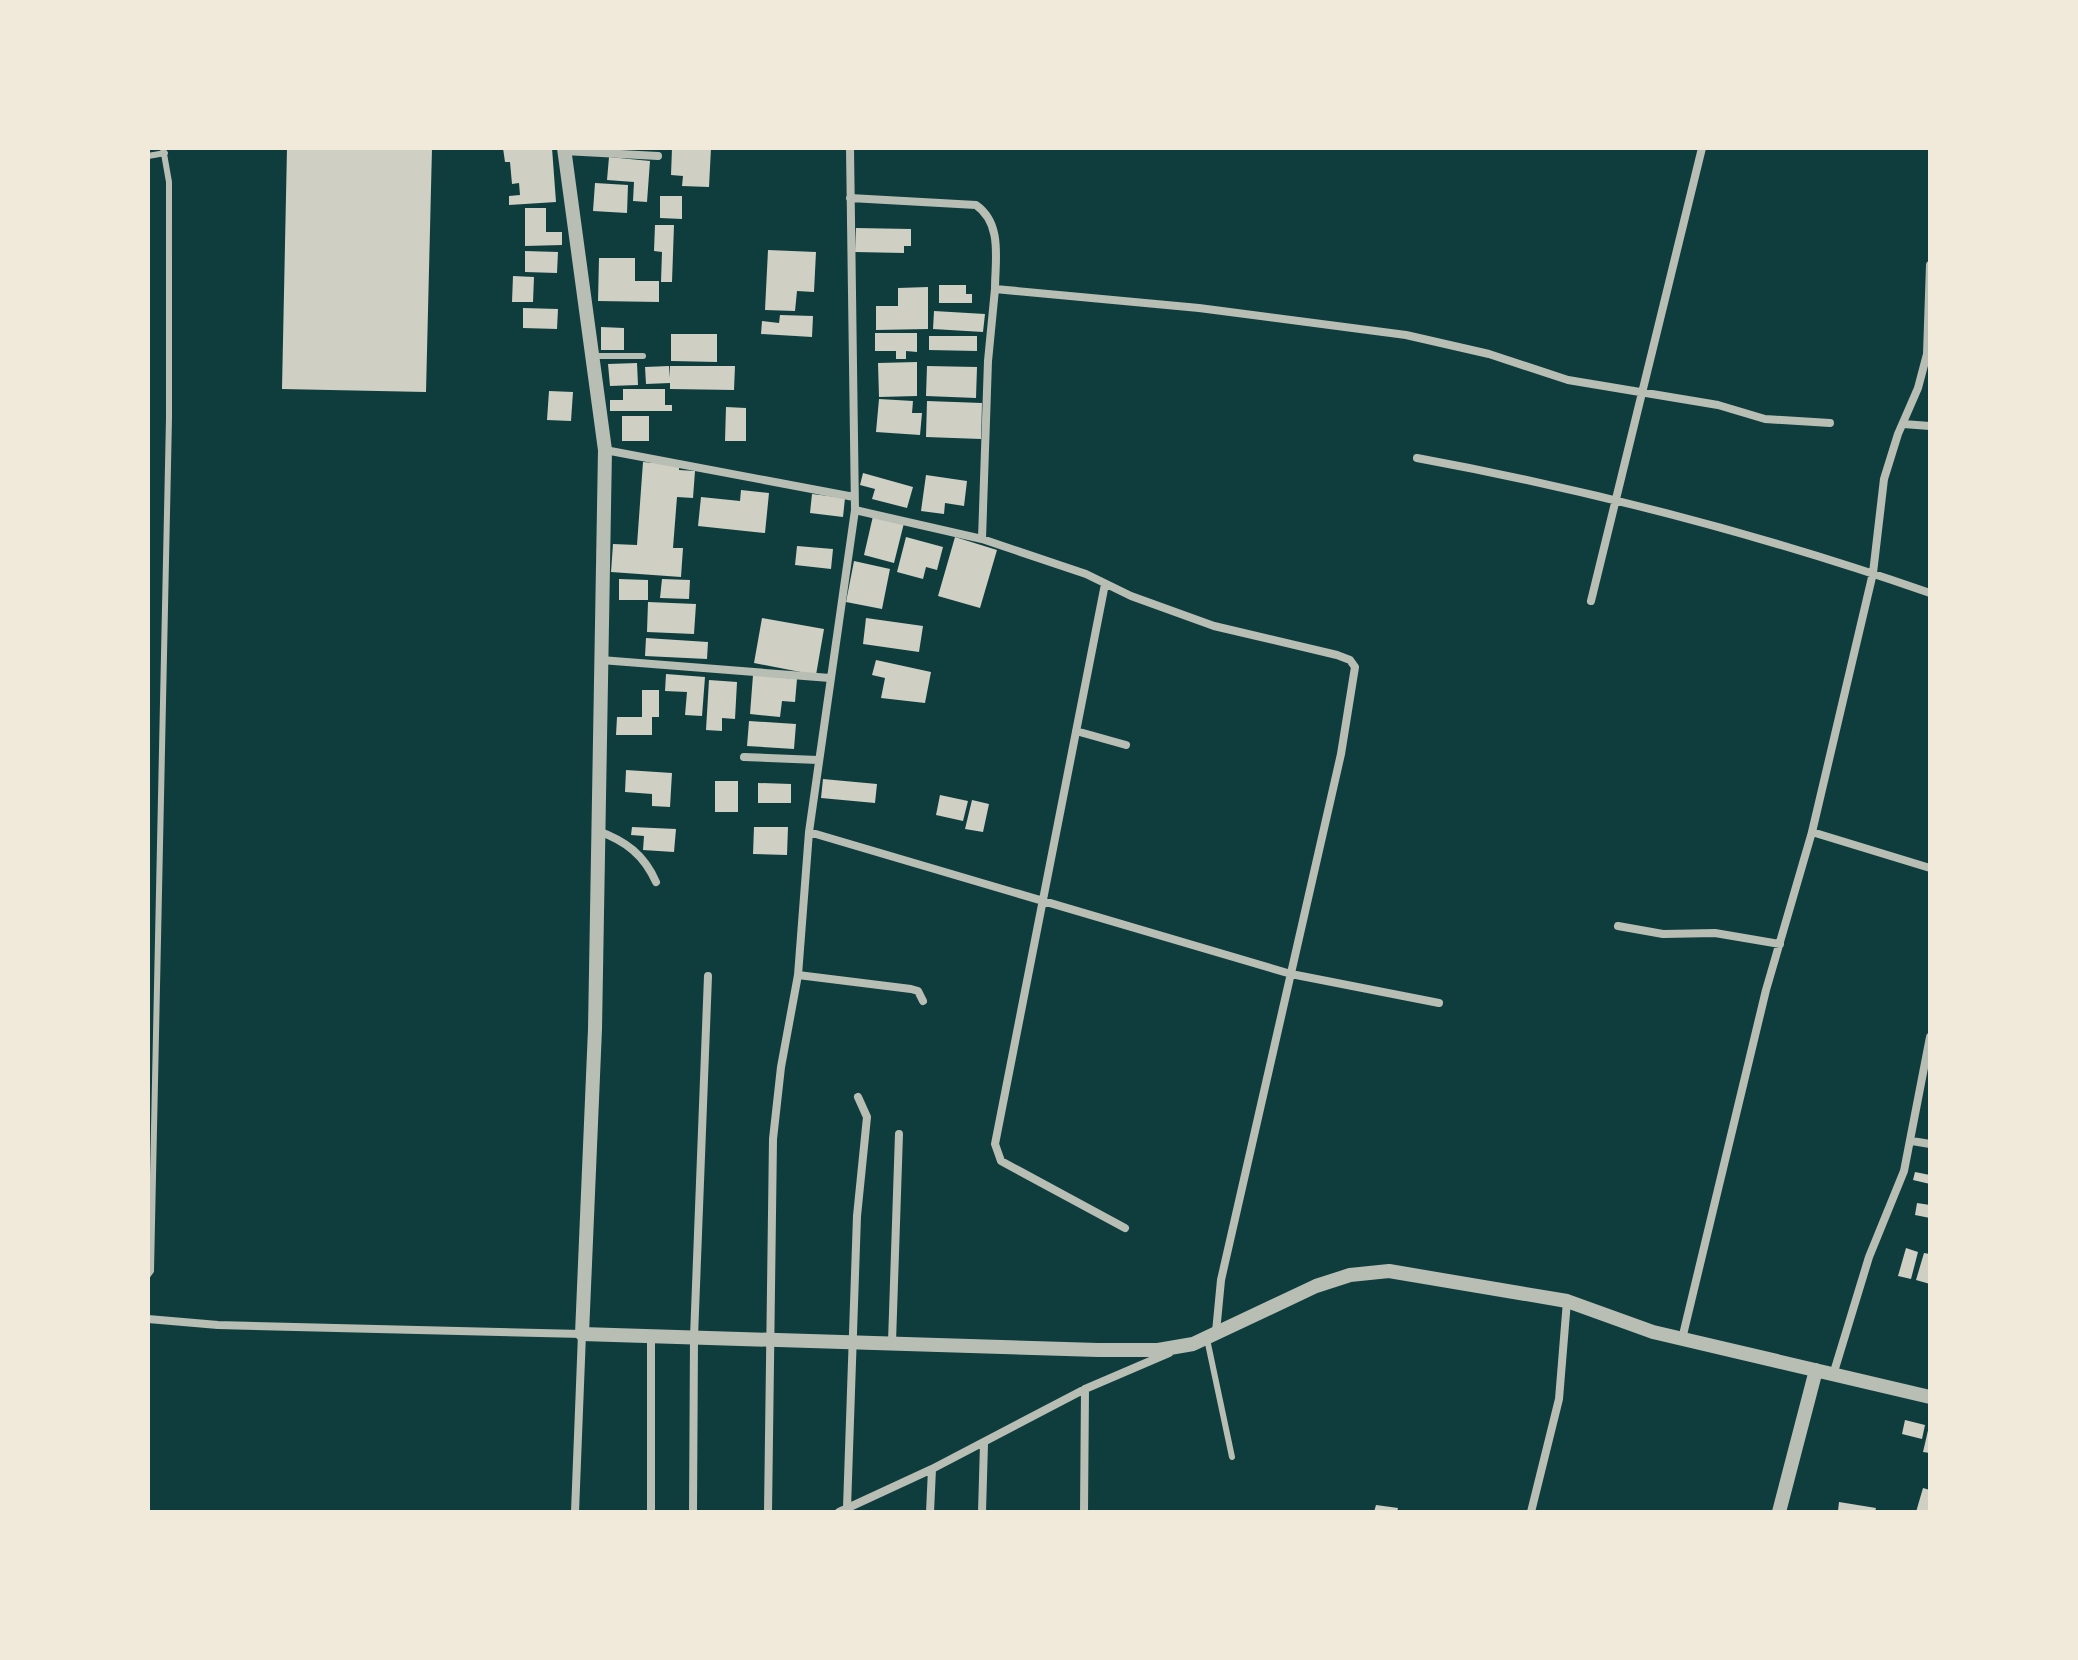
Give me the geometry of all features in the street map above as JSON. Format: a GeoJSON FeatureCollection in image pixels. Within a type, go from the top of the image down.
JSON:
{"type":"FeatureCollection","features":[{"type":"Feature","properties":{"kind":"street"},"geometry":{"type":"LineString","coordinates":[[768,1512],[773,1139],[784,1045],[798,975],[818,760],[855,510],[850,148]]}},
{"type":"Feature","properties":{"kind":"street"},"geometry":{"type":"LineString","coordinates":[[1591,601],[1702,148]]}},
{"type":"Feature","properties":{"kind":"street"},"geometry":{"type":"LineString","coordinates":[[575,1512],[595,1029],[605,450],[564,150],[658,156]]}},
{"type":"Feature","properties":{"kind":"street"},"geometry":{"type":"LineString","coordinates":[[850,198],[976,205],[987,213],[994,231],[995,289],[988,361],[982,539]]}},
{"type":"Feature","properties":{"kind":"street"},"geometry":{"type":"LineString","coordinates":[[1682,1339],[1780,944],[1812,832],[1873,573],[1884,479],[1927,354],[1930,265]]}},
{"type":"Feature","properties":{"kind":"street"},"geometry":{"type":"LineString","coordinates":[[995,289],[1229,311],[1406,335],[1489,354],[1568,380],[1718,405],[1765,419],[1830,423]]}},
{"type":"Feature","properties":{"kind":"street"},"geometry":{"type":"LineString","coordinates":[[1903,424],[1930,426]]}},
{"type":"Feature","properties":{"kind":"street"},"geometry":{"type":"LineString","coordinates":[[605,450],[854,497]]}},
{"type":"Feature","properties":{"kind":"street"},"geometry":{"type":"LineString","coordinates":[[1417,458],[1529,479],[1697,522],[1873,573],[1930,593]]}},
{"type":"Feature","properties":{"kind":"street"},"geometry":{"type":"LineString","coordinates":[[855,510],[982,539],[1064,566],[1214,626],[1337,655],[1350,660],[1355,667],[1341,754],[1221,1280],[1212,1336]]}},
{"type":"Feature","properties":{"kind":"street"},"geometry":{"type":"LineString","coordinates":[[1105,584],[995,1152],[1001,1161],[1125,1228]]}},
{"type":"Feature","properties":{"kind":"street"},"geometry":{"type":"LineString","coordinates":[[601,660],[830,678]]}},
{"type":"Feature","properties":{"kind":"street"},"geometry":{"type":"LineString","coordinates":[[1076,731],[1126,745]]}},
{"type":"Feature","properties":{"kind":"street"},"geometry":{"type":"LineString","coordinates":[[744,757],[818,760]]}},
{"type":"Feature","properties":{"kind":"street"},"geometry":{"type":"LineString","coordinates":[[597,831],[619,838],[635,851],[649,867],[656,882]]}},
{"type":"Feature","properties":{"kind":"street"},"geometry":{"type":"LineString","coordinates":[[809,832],[1291,974],[1439,1003]]}},
{"type":"Feature","properties":{"kind":"street"},"geometry":{"type":"LineString","coordinates":[[1812,832],[1930,868]]}},
{"type":"Feature","properties":{"kind":"street"},"geometry":{"type":"LineString","coordinates":[[1618,926],[1663,934],[1715,933],[1780,944]]}},
{"type":"Feature","properties":{"kind":"street"},"geometry":{"type":"LineString","coordinates":[[798,975],[911,989],[918,991],[923,1001]]}},
{"type":"Feature","properties":{"kind":"street"},"geometry":{"type":"LineString","coordinates":[[693,1512],[694,1337],[708,976]]}},
{"type":"Feature","properties":{"kind":"street"},"geometry":{"type":"LineString","coordinates":[[1833,1375],[1869,1257],[1898,1191],[1912,1141],[1930,1037]]}},
{"type":"Feature","properties":{"kind":"street"},"geometry":{"type":"LineString","coordinates":[[858,1097],[867,1117],[857,1216],[843,1510],[984,1444],[1085,1389],[1212,1336],[1316,1286],[1372,1272],[1389,1271],[1567,1301],[1625,1324],[1930,1397]]}},
{"type":"Feature","properties":{"kind":"street"},"geometry":{"type":"LineString","coordinates":[[892,1342],[899,1134]]}},
{"type":"Feature","properties":{"kind":"street"},"geometry":{"type":"LineString","coordinates":[[1912,1141],[1930,1144]]}},
{"type":"Feature","properties":{"kind":"street"},"geometry":{"type":"LineString","coordinates":[[1531,1512],[1559,1399],[1567,1301]]}},
{"type":"Feature","properties":{"kind":"street"},"geometry":{"type":"LineString","coordinates":[[148,1319],[218,1325],[1098,1350],[1177,1349]]}},
{"type":"Feature","properties":{"kind":"street"},"geometry":{"type":"LineString","coordinates":[[651,1336],[651,1512]]}},
{"type":"Feature","properties":{"kind":"street"},"geometry":{"type":"LineString","coordinates":[[1779,1512],[1816,1370]]}},
{"type":"Feature","properties":{"kind":"street"},"geometry":{"type":"LineString","coordinates":[[1084,1512],[1085,1389]]}},
{"type":"Feature","properties":{"kind":"street"},"geometry":{"type":"LineString","coordinates":[[982,1512],[984,1444]]}},
{"type":"Feature","properties":{"kind":"street"},"geometry":{"type":"LineString","coordinates":[[930,1512],[932,1469]]}},
{"type":"Feature","properties":{"kind":"lane"},"geometry":{"type":"LineString","coordinates":[[148,156],[164,150],[169,182],[169,387],[159,1007],[151,1271],[148,1275]]}},
{"type":"Feature","properties":{"kind":"lane"},"geometry":{"type":"LineString","coordinates":[[593,356],[643,356]]}},
{"type":"Feature","properties":{"kind":"lane"},"geometry":{"type":"LineString","coordinates":[[148,1006],[159,1007]]}},
{"type":"Feature","properties":{"kind":"lane"},"geometry":{"type":"LineString","coordinates":[[1212,1336],[1232,1457]]}},
{"type":"Feature","properties":{"kind":"building"},"geometry":{"type":"Polygon","coordinates":[[[287,148],[432,148],[426,392],[282,389],[287,148]]]}},
{"type":"Feature","properties":{"kind":"building"},"geometry":{"type":"Polygon","coordinates":[[[503,148],[552,148],[556,202],[509,205],[509,196],[520,195],[519,183],[512,184],[510,162],[505,162],[503,148]]]}},
{"type":"Feature","properties":{"kind":"building"},"geometry":{"type":"Polygon","coordinates":[[[672,148],[711,148],[709,187],[682,186],[683,176],[671,175],[672,148]]]}},
{"type":"Feature","properties":{"kind":"building"},"geometry":{"type":"Polygon","coordinates":[[[609,157],[650,161],[647,202],[633,201],[634,182],[607,180],[609,157]]]}},
{"type":"Feature","properties":{"kind":"building"},"geometry":{"type":"Polygon","coordinates":[[[595,183],[628,185],[627,213],[593,211],[595,183]]]}},
{"type":"Feature","properties":{"kind":"building"},"geometry":{"type":"Polygon","coordinates":[[[660,196],[682,196],[682,219],[660,218],[660,196]]]}},
{"type":"Feature","properties":{"kind":"building"},"geometry":{"type":"Polygon","coordinates":[[[525,208],[546,208],[546,232],[562,232],[562,245],[525,246],[525,208]]]}},
{"type":"Feature","properties":{"kind":"building"},"geometry":{"type":"Polygon","coordinates":[[[655,225],[674,225],[672,282],[661,282],[662,252],[654,251],[655,225]]]}},
{"type":"Feature","properties":{"kind":"building"},"geometry":{"type":"Polygon","coordinates":[[[856,228],[911,229],[911,246],[904,246],[904,253],[855,252],[856,228]]]}},
{"type":"Feature","properties":{"kind":"building"},"geometry":{"type":"Polygon","coordinates":[[[768,250],[816,252],[814,292],[797,291],[795,311],[765,310],[768,250]]]}},
{"type":"Feature","properties":{"kind":"building"},"geometry":{"type":"Polygon","coordinates":[[[525,251],[558,252],[557,273],[525,272],[525,251]]]}},
{"type":"Feature","properties":{"kind":"building"},"geometry":{"type":"Polygon","coordinates":[[[599,258],[635,258],[635,281],[659,281],[659,302],[598,301],[599,258]]]}},
{"type":"Feature","properties":{"kind":"building"},"geometry":{"type":"Polygon","coordinates":[[[513,276],[534,277],[533,302],[512,302],[513,276]]]}},
{"type":"Feature","properties":{"kind":"building"},"geometry":{"type":"Polygon","coordinates":[[[939,285],[966,285],[966,294],[972,294],[972,303],[939,303],[939,285]]]}},
{"type":"Feature","properties":{"kind":"building"},"geometry":{"type":"Polygon","coordinates":[[[928,287],[928,329],[876,330],[876,306],[898,306],[898,288],[928,287]]]}},
{"type":"Feature","properties":{"kind":"building"},"geometry":{"type":"Polygon","coordinates":[[[523,308],[558,309],[557,329],[523,328],[523,308]]]}},
{"type":"Feature","properties":{"kind":"building"},"geometry":{"type":"Polygon","coordinates":[[[934,311],[985,314],[983,332],[933,329],[934,311]]]}},
{"type":"Feature","properties":{"kind":"building"},"geometry":{"type":"Polygon","coordinates":[[[780,315],[813,316],[812,337],[761,334],[762,321],[779,323],[780,315]]]}},
{"type":"Feature","properties":{"kind":"building"},"geometry":{"type":"Polygon","coordinates":[[[601,327],[624,328],[624,350],[601,350],[601,327]]]}},
{"type":"Feature","properties":{"kind":"building"},"geometry":{"type":"Polygon","coordinates":[[[875,333],[917,333],[917,352],[906,351],[906,359],[896,359],[896,351],[875,351],[875,333]]]}},
{"type":"Feature","properties":{"kind":"building"},"geometry":{"type":"Polygon","coordinates":[[[671,334],[717,334],[717,362],[671,361],[671,334]]]}},
{"type":"Feature","properties":{"kind":"building"},"geometry":{"type":"Polygon","coordinates":[[[929,336],[977,336],[977,351],[929,350],[929,336]]]}},
{"type":"Feature","properties":{"kind":"building"},"geometry":{"type":"Polygon","coordinates":[[[917,362],[917,396],[879,397],[878,363],[917,362]]]}},
{"type":"Feature","properties":{"kind":"building"},"geometry":{"type":"Polygon","coordinates":[[[637,363],[638,385],[610,386],[608,364],[637,363]]]}},
{"type":"Feature","properties":{"kind":"building"},"geometry":{"type":"Polygon","coordinates":[[[669,366],[670,378],[670,366],[735,366],[734,390],[670,389],[670,383],[646,384],[645,367],[669,366]]]}},
{"type":"Feature","properties":{"kind":"building"},"geometry":{"type":"Polygon","coordinates":[[[927,366],[977,367],[976,398],[926,396],[927,366]]]}},
{"type":"Feature","properties":{"kind":"building"},"geometry":{"type":"Polygon","coordinates":[[[623,389],[665,389],[665,405],[672,405],[672,411],[610,411],[610,400],[623,400],[623,389]]]}},
{"type":"Feature","properties":{"kind":"building"},"geometry":{"type":"Polygon","coordinates":[[[549,391],[573,392],[571,421],[547,420],[549,391]]]}},
{"type":"Feature","properties":{"kind":"building"},"geometry":{"type":"Polygon","coordinates":[[[879,399],[913,401],[912,413],[922,413],[920,435],[876,432],[879,399]]]}},
{"type":"Feature","properties":{"kind":"building"},"geometry":{"type":"Polygon","coordinates":[[[927,401],[982,403],[981,439],[926,437],[927,401]]]}},
{"type":"Feature","properties":{"kind":"building"},"geometry":{"type":"Polygon","coordinates":[[[726,407],[746,408],[746,441],[725,441],[726,407]]]}},
{"type":"Feature","properties":{"kind":"building"},"geometry":{"type":"Polygon","coordinates":[[[622,416],[649,416],[649,441],[622,441],[622,416]]]}},
{"type":"Feature","properties":{"kind":"building"},"geometry":{"type":"Polygon","coordinates":[[[643,462],[679,465],[679,470],[695,471],[693,498],[677,497],[673,548],[683,548],[681,577],[611,572],[613,544],[637,545],[643,462]]]}},
{"type":"Feature","properties":{"kind":"building"},"geometry":{"type":"Polygon","coordinates":[[[863,473],[913,487],[907,508],[872,499],[875,489],[860,485],[863,473]]]}},
{"type":"Feature","properties":{"kind":"building"},"geometry":{"type":"Polygon","coordinates":[[[926,475],[967,481],[964,506],[945,503],[944,514],[921,511],[926,475]]]}},
{"type":"Feature","properties":{"kind":"building"},"geometry":{"type":"Polygon","coordinates":[[[741,490],[769,493],[765,533],[698,526],[701,497],[740,501],[741,490]]]}},
{"type":"Feature","properties":{"kind":"building"},"geometry":{"type":"Polygon","coordinates":[[[812,494],[845,498],[843,517],[810,513],[812,494]]]}},
{"type":"Feature","properties":{"kind":"building"},"geometry":{"type":"Polygon","coordinates":[[[873,516],[904,523],[894,563],[864,555],[873,516]]]}},
{"type":"Feature","properties":{"kind":"building"},"geometry":{"type":"Polygon","coordinates":[[[906,537],[943,547],[937,570],[926,567],[923,579],[897,572],[906,537]]]}},
{"type":"Feature","properties":{"kind":"building"},"geometry":{"type":"Polygon","coordinates":[[[955,537],[997,550],[980,608],[938,596],[955,537]]]}},
{"type":"Feature","properties":{"kind":"building"},"geometry":{"type":"Polygon","coordinates":[[[797,546],[833,549],[831,569],[795,565],[797,546]]]}},
{"type":"Feature","properties":{"kind":"building"},"geometry":{"type":"Polygon","coordinates":[[[854,561],[890,569],[882,609],[846,602],[854,561]]]}},
{"type":"Feature","properties":{"kind":"building"},"geometry":{"type":"Polygon","coordinates":[[[619,579],[648,580],[648,600],[619,600],[619,579]]]}},
{"type":"Feature","properties":{"kind":"building"},"geometry":{"type":"Polygon","coordinates":[[[662,579],[690,580],[689,599],[660,598],[662,579]]]}},
{"type":"Feature","properties":{"kind":"building"},"geometry":{"type":"Polygon","coordinates":[[[648,602],[696,604],[694,634],[647,632],[648,602]]]}},
{"type":"Feature","properties":{"kind":"building"},"geometry":{"type":"Polygon","coordinates":[[[762,618],[824,629],[816,675],[754,663],[762,618]]]}},
{"type":"Feature","properties":{"kind":"building"},"geometry":{"type":"Polygon","coordinates":[[[866,618],[923,626],[919,652],[863,644],[866,618]]]}},
{"type":"Feature","properties":{"kind":"building"},"geometry":{"type":"Polygon","coordinates":[[[646,638],[708,642],[707,659],[645,656],[646,638]]]}},
{"type":"Feature","properties":{"kind":"building"},"geometry":{"type":"Polygon","coordinates":[[[876,660],[931,672],[925,703],[881,698],[885,678],[872,675],[876,660]]]}},
{"type":"Feature","properties":{"kind":"building"},"geometry":{"type":"Polygon","coordinates":[[[666,674],[705,677],[702,716],[685,715],[687,692],[665,691],[666,674]]]}},
{"type":"Feature","properties":{"kind":"building"},"geometry":{"type":"Polygon","coordinates":[[[753,675],[797,679],[795,702],[782,701],[780,717],[750,714],[753,675]]]}},
{"type":"Feature","properties":{"kind":"building"},"geometry":{"type":"Polygon","coordinates":[[[709,680],[737,682],[735,719],[722,718],[722,731],[706,730],[709,680]]]}},
{"type":"Feature","properties":{"kind":"building"},"geometry":{"type":"Polygon","coordinates":[[[642,690],[659,690],[659,717],[652,717],[652,735],[616,735],[617,717],[642,717],[642,690]]]}},
{"type":"Feature","properties":{"kind":"building"},"geometry":{"type":"Polygon","coordinates":[[[749,721],[796,724],[794,749],[747,746],[749,721]]]}},
{"type":"Feature","properties":{"kind":"building"},"geometry":{"type":"Polygon","coordinates":[[[626,770],[672,773],[670,807],[652,806],[652,794],[625,792],[626,770]]]}},
{"type":"Feature","properties":{"kind":"building"},"geometry":{"type":"Polygon","coordinates":[[[823,779],[877,784],[875,803],[821,798],[823,779]]]}},
{"type":"Feature","properties":{"kind":"building"},"geometry":{"type":"Polygon","coordinates":[[[715,781],[738,781],[738,812],[715,812],[715,781]]]}},
{"type":"Feature","properties":{"kind":"building"},"geometry":{"type":"Polygon","coordinates":[[[758,783],[791,784],[791,803],[758,803],[758,783]]]}},
{"type":"Feature","properties":{"kind":"building"},"geometry":{"type":"Polygon","coordinates":[[[940,795],[968,801],[963,821],[936,815],[940,795]]]}},
{"type":"Feature","properties":{"kind":"building"},"geometry":{"type":"Polygon","coordinates":[[[972,800],[989,804],[983,832],[965,829],[972,800]]]}},
{"type":"Feature","properties":{"kind":"building"},"geometry":{"type":"Polygon","coordinates":[[[632,827],[676,829],[674,852],[643,850],[644,836],[631,835],[632,827]]]}},
{"type":"Feature","properties":{"kind":"building"},"geometry":{"type":"Polygon","coordinates":[[[754,827],[788,827],[787,855],[753,854],[754,827]]]}},
{"type":"Feature","properties":{"kind":"building"},"geometry":{"type":"Polygon","coordinates":[[[1915,1172],[1930,1175],[1930,1184],[1913,1180],[1915,1172]]]}},
{"type":"Feature","properties":{"kind":"building"},"geometry":{"type":"Polygon","coordinates":[[[1917,1203],[1930,1205],[1930,1218],[1915,1215],[1917,1203]]]}},
{"type":"Feature","properties":{"kind":"building"},"geometry":{"type":"Polygon","coordinates":[[[1906,1248],[1918,1252],[1911,1279],[1898,1276],[1906,1248]]]}},
{"type":"Feature","properties":{"kind":"building"},"geometry":{"type":"Polygon","coordinates":[[[1924,1253],[1930,1254],[1930,1284],[1916,1280],[1924,1253]]]}},
{"type":"Feature","properties":{"kind":"building"},"geometry":{"type":"Polygon","coordinates":[[[1905,1420],[1925,1425],[1922,1439],[1902,1434],[1905,1420]]]}},
{"type":"Feature","properties":{"kind":"building"},"geometry":{"type":"Polygon","coordinates":[[[1930,1426],[1930,1453],[1923,1452],[1930,1426]]]}},
{"type":"Feature","properties":{"kind":"building"},"geometry":{"type":"Polygon","coordinates":[[[1923,1488],[1930,1490],[1930,1512],[1916,1512],[1923,1488]]]}},
{"type":"Feature","properties":{"kind":"building"},"geometry":{"type":"Polygon","coordinates":[[[1839,1502],[1876,1508],[1875,1512],[1838,1511],[1839,1502]]]}},
{"type":"Feature","properties":{"kind":"building"},"geometry":{"type":"Polygon","coordinates":[[[1376,1505],[1398,1508],[1397,1512],[1374,1512],[1376,1505]]]}}]}
